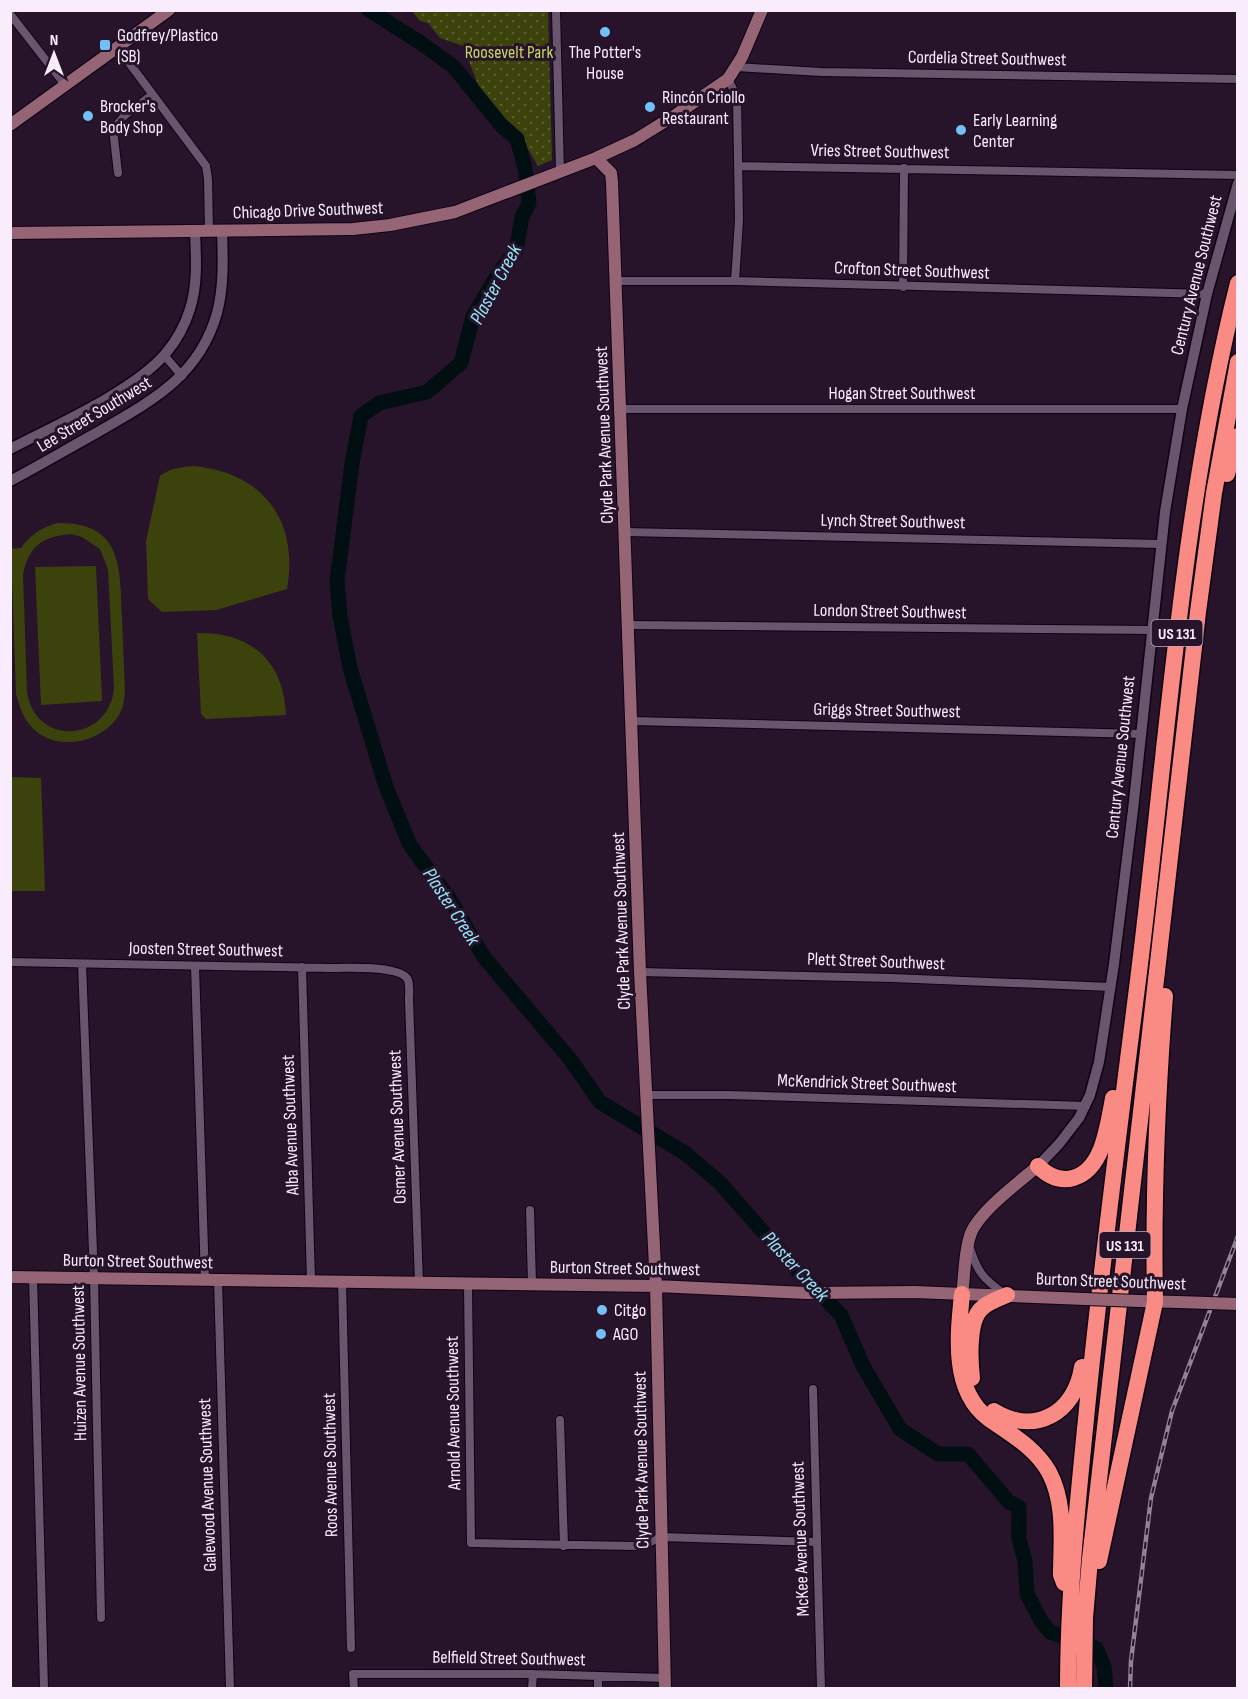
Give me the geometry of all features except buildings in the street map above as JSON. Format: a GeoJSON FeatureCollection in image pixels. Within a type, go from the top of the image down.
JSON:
{"type":"FeatureCollection","features":[{"type":"Feature","properties":{"kind":"highway","name":"US 131"},"geometry":{"type":"LineString","coordinates":[[1068,1689],[1070,1605],[1078,1497],[1094,1339],[1193,513],[1215,384],[1238,283]]}},
{"type":"Feature","properties":{"kind":"highway","name":"US 131"},"geometry":{"type":"LineString","coordinates":[[1084,1689],[1085,1616],[1097,1492],[1168,876],[1207,547],[1222,442],[1238,362]]}},
{"type":"Feature","properties":{"kind":"highway"},"geometry":{"type":"LineString","coordinates":[[1207,547],[1238,436]]}},
{"type":"Feature","properties":{"kind":"highway"},"geometry":{"type":"LineString","coordinates":[[1085,1616],[1124,1451],[1153,1266],[1160,1054],[1167,959],[1168,876]]}},
{"type":"Feature","properties":{"kind":"highway"},"geometry":{"type":"LineString","coordinates":[[1038,1166],[1048,1176],[1065,1180],[1081,1175],[1097,1158],[1107,1128],[1134,1010]]}},
{"type":"Feature","properties":{"kind":"highway"},"geometry":{"type":"LineString","coordinates":[[962,1294],[959,1349],[964,1384],[977,1408],[1034,1452],[1050,1474],[1058,1494],[1062,1515],[1061,1575],[1070,1605]]}},
{"type":"Feature","properties":{"kind":"highway"},"geometry":{"type":"LineString","coordinates":[[1007,1295],[985,1306],[975,1318],[971,1358],[972,1380],[976,1391],[989,1408],[1002,1416],[1016,1421],[1032,1421],[1050,1417],[1062,1409],[1075,1391],[1081,1375],[1084,1355],[1094,1339]]}},
{"type":"Feature","properties":{"kind":"main road"},"geometry":{"type":"LineString","coordinates":[[10,125],[170,10]]}},
{"type":"Feature","properties":{"kind":"main road"},"geometry":{"type":"LineString","coordinates":[[728,79],[736,67],[762,10]]}},
{"type":"Feature","properties":{"kind":"main road","name":"Chicago Drive Southwest"},"geometry":{"type":"LineString","coordinates":[[10,233],[342,229],[390,225],[455,212],[596,158],[635,140],[728,79]]}},
{"type":"Feature","properties":{"kind":"main road","name":"Clyde Park Avenue Southwest"},"geometry":{"type":"LineString","coordinates":[[596,158],[610,173],[612,182],[633,721],[640,972],[656,1286],[665,1683]]}},
{"type":"Feature","properties":{"kind":"main road","name":"Century Avenue Southwest"},"geometry":{"type":"LineString","coordinates":[[962,1294],[968,1243],[972,1231],[979,1221],[1038,1166]]}},
{"type":"Feature","properties":{"kind":"main road","name":"Burton Street Southwest"},"geometry":{"type":"LineString","coordinates":[[10,1277],[656,1286],[807,1293],[915,1292],[1238,1304]]}},
{"type":"Feature","properties":{"kind":"street"},"geometry":{"type":"LineString","coordinates":[[556,10],[560,172]]}},
{"type":"Feature","properties":{"kind":"street"},"geometry":{"type":"LineString","coordinates":[[10,14],[66,86]]}},
{"type":"Feature","properties":{"kind":"street"},"geometry":{"type":"LineString","coordinates":[[118,48],[206,166],[215,231]]}},
{"type":"Feature","properties":{"kind":"street","name":"Cordelia Street Southwest"},"geometry":{"type":"LineString","coordinates":[[736,67],[833,72],[1238,79]]}},
{"type":"Feature","properties":{"kind":"street"},"geometry":{"type":"LineString","coordinates":[[728,79],[737,97],[739,219],[735,281]]}},
{"type":"Feature","properties":{"kind":"street"},"geometry":{"type":"LineString","coordinates":[[118,172],[113,129],[125,115],[152,95]]}},
{"type":"Feature","properties":{"kind":"street","name":"Vries Street Southwest"},"geometry":{"type":"LineString","coordinates":[[739,166],[1238,175]]}},
{"type":"Feature","properties":{"kind":"street"},"geometry":{"type":"LineString","coordinates":[[903,286],[904,168]]}},
{"type":"Feature","properties":{"kind":"street","name":"Century Avenue Southwest"},"geometry":{"type":"LineString","coordinates":[[1038,1166],[1079,1118],[1086,1106],[1099,1062],[1111,987],[1161,544],[1182,409],[1207,294],[1238,183]]}},
{"type":"Feature","properties":{"kind":"street","name":"Lee Street Southwest"},"geometry":{"type":"LineString","coordinates":[[10,449],[112,394],[148,370],[164,355],[178,336],[190,307],[196,261],[195,231]]}},
{"type":"Feature","properties":{"kind":"street","name":"Lee Street Southwest"},"geometry":{"type":"LineString","coordinates":[[10,481],[151,401],[182,376],[198,356],[217,313],[222,282],[215,231]]}},
{"type":"Feature","properties":{"kind":"street","name":"Crofton Street Southwest"},"geometry":{"type":"LineString","coordinates":[[616,281],[735,281],[1207,294]]}},
{"type":"Feature","properties":{"kind":"street"},"geometry":{"type":"LineString","coordinates":[[164,355],[182,376]]}},
{"type":"Feature","properties":{"kind":"street","name":"Hogan Street Southwest"},"geometry":{"type":"LineString","coordinates":[[621,409],[1182,409]]}},
{"type":"Feature","properties":{"kind":"street","name":"Lynch Street Southwest"},"geometry":{"type":"LineString","coordinates":[[625,532],[1161,544]]}},
{"type":"Feature","properties":{"kind":"street","name":"London Street Southwest"},"geometry":{"type":"LineString","coordinates":[[629,625],[1152,630]]}},
{"type":"Feature","properties":{"kind":"street","name":"Griggs Street Southwest"},"geometry":{"type":"LineString","coordinates":[[633,721],[1141,734]]}},
{"type":"Feature","properties":{"kind":"street","name":"Joosten Street Southwest"},"geometry":{"type":"LineString","coordinates":[[10,963],[302,967],[380,969],[401,973]]}},
{"type":"Feature","properties":{"kind":"street","name":"Huizen Avenue Southwest"},"geometry":{"type":"LineString","coordinates":[[82,964],[94,1278],[101,1618]]}},
{"type":"Feature","properties":{"kind":"street","name":"Galewood Avenue Southwest"},"geometry":{"type":"LineString","coordinates":[[195,966],[230,1689]]}},
{"type":"Feature","properties":{"kind":"street","name":"Alba Avenue Southwest"},"geometry":{"type":"LineString","coordinates":[[302,967],[311,1281]]}},
{"type":"Feature","properties":{"kind":"street","name":"Plett Street Southwest"},"geometry":{"type":"LineString","coordinates":[[640,972],[892,978],[1111,987]]}},
{"type":"Feature","properties":{"kind":"street","name":"Osmer Avenue Southwest"},"geometry":{"type":"LineString","coordinates":[[401,973],[408,979],[419,1283]]}},
{"type":"Feature","properties":{"kind":"street","name":"McKendrick Street Southwest"},"geometry":{"type":"LineString","coordinates":[[647,1101],[728,1095],[1086,1106]]}},
{"type":"Feature","properties":{"kind":"street"},"geometry":{"type":"LineString","coordinates":[[530,1210],[532,1284]]}},
{"type":"Feature","properties":{"kind":"street"},"geometry":{"type":"LineString","coordinates":[[968,1243],[980,1274],[1007,1295]]}},
{"type":"Feature","properties":{"kind":"street"},"geometry":{"type":"LineString","coordinates":[[33,1277],[44,1689]]}},
{"type":"Feature","properties":{"kind":"street","name":"Roos Avenue Southwest"},"geometry":{"type":"LineString","coordinates":[[342,1282],[351,1648]]}},
{"type":"Feature","properties":{"kind":"street","name":"Arnold Avenue Southwest"},"geometry":{"type":"LineString","coordinates":[[468,1284],[471,1543],[564,1546]]}},
{"type":"Feature","properties":{"kind":"street","name":"McKee Avenue Southwest"},"geometry":{"type":"LineString","coordinates":[[813,1389],[821,1689]]}},
{"type":"Feature","properties":{"kind":"street"},"geometry":{"type":"LineString","coordinates":[[560,1420],[564,1546],[635,1546],[644,1545],[661,1537],[816,1542]]}},
{"type":"Feature","properties":{"kind":"street","name":"Belfield Street Southwest"},"geometry":{"type":"LineString","coordinates":[[354,1689],[353,1674],[533,1674],[598,1676],[665,1683]]}},
{"type":"Feature","properties":{"kind":"street"},"geometry":{"type":"LineString","coordinates":[[532,1689],[533,1674]]}},
{"type":"Feature","properties":{"kind":"street"},"geometry":{"type":"LineString","coordinates":[[598,1676],[598,1689]]}},
{"type":"Feature","properties":{"kind":"green space","name":"Roosevelt Park"},"geometry":{"type":"Polygon","coordinates":[[[412,11],[548,11],[552,160],[538,166],[515,127],[484,100],[463,46],[440,38],[428,23],[420,21],[412,11]]]}},
{"type":"Feature","properties":{"kind":"green space"},"geometry":{"type":"Polygon","coordinates":[[[194,466],[219,471],[240,479],[257,490],[271,505],[281,522],[287,542],[289,564],[287,589],[216,610],[162,612],[148,599],[146,541],[160,476],[181,467],[194,466]]]}},
{"type":"Feature","properties":{"kind":"green space"},"geometry":{"type":"Polygon","coordinates":[[[57,523],[79,525],[95,530],[106,539],[114,551],[120,582],[125,692],[122,707],[111,725],[88,739],[76,742],[62,742],[38,733],[24,717],[16,694],[11,549],[21,548],[41,529],[57,523]],[[71,534],[45,540],[29,556],[23,574],[27,692],[33,710],[43,722],[57,729],[72,731],[86,728],[99,720],[109,706],[114,688],[108,569],[100,549],[82,537],[71,534]]]}},
{"type":"Feature","properties":{"kind":"green space"},"geometry":{"type":"Polygon","coordinates":[[[96,566],[102,701],[41,705],[35,567],[96,566]]]}},
{"type":"Feature","properties":{"kind":"green space"},"geometry":{"type":"Polygon","coordinates":[[[197,633],[233,638],[261,653],[279,679],[286,715],[206,719],[201,714],[197,633]]]}},
{"type":"Feature","properties":{"kind":"green space"},"geometry":{"type":"Polygon","coordinates":[[[11,777],[41,778],[45,891],[11,891],[11,777]]]}},
{"type":"Feature","properties":{"kind":"waterway","name":"Plaster Creek"},"geometry":{"type":"LineString","coordinates":[[369,10],[454,67],[501,125],[517,139],[525,168],[529,203],[522,217],[516,251],[500,271],[473,316],[461,363],[427,392],[379,403],[361,416],[352,463],[337,581],[340,616],[350,668],[386,787],[410,845],[449,898],[483,956],[570,1059],[600,1102],[685,1153],[720,1183],[796,1269],[841,1315],[863,1366],[900,1429],[938,1454],[968,1454],[1009,1502],[1019,1507],[1019,1539],[1025,1561],[1027,1594],[1041,1621],[1050,1632],[1096,1648],[1104,1666],[1106,1688]]}},
{"type":"Feature","properties":{"kind":"railway"},"geometry":{"type":"LineString","coordinates":[[1130,1688],[1131,1661],[1151,1498],[1172,1411],[1238,1236]]}},
{"type":"Feature","properties":{"kind":"place","name":"The Potter's House"},"geometry":{"type":"Point","coordinates":[605,32]}},
{"type":"Feature","properties":{"kind":"place","name":"Godfrey/Plastico (SB)"},"geometry":{"type":"Point","coordinates":[105,45]}},
{"type":"Feature","properties":{"kind":"place","name":"Rincón Criollo Restaurant"},"geometry":{"type":"Point","coordinates":[650,107]}},
{"type":"Feature","properties":{"kind":"place","name":"Brocker's Body Shop"},"geometry":{"type":"Point","coordinates":[88,116]}},
{"type":"Feature","properties":{"kind":"place","name":"Early Learning Center"},"geometry":{"type":"Point","coordinates":[961,130]}},
{"type":"Feature","properties":{"kind":"place","name":"Citgo"},"geometry":{"type":"Point","coordinates":[602,1310]}},
{"type":"Feature","properties":{"kind":"place","name":"AGO"},"geometry":{"type":"Point","coordinates":[601,1334]}}]}
